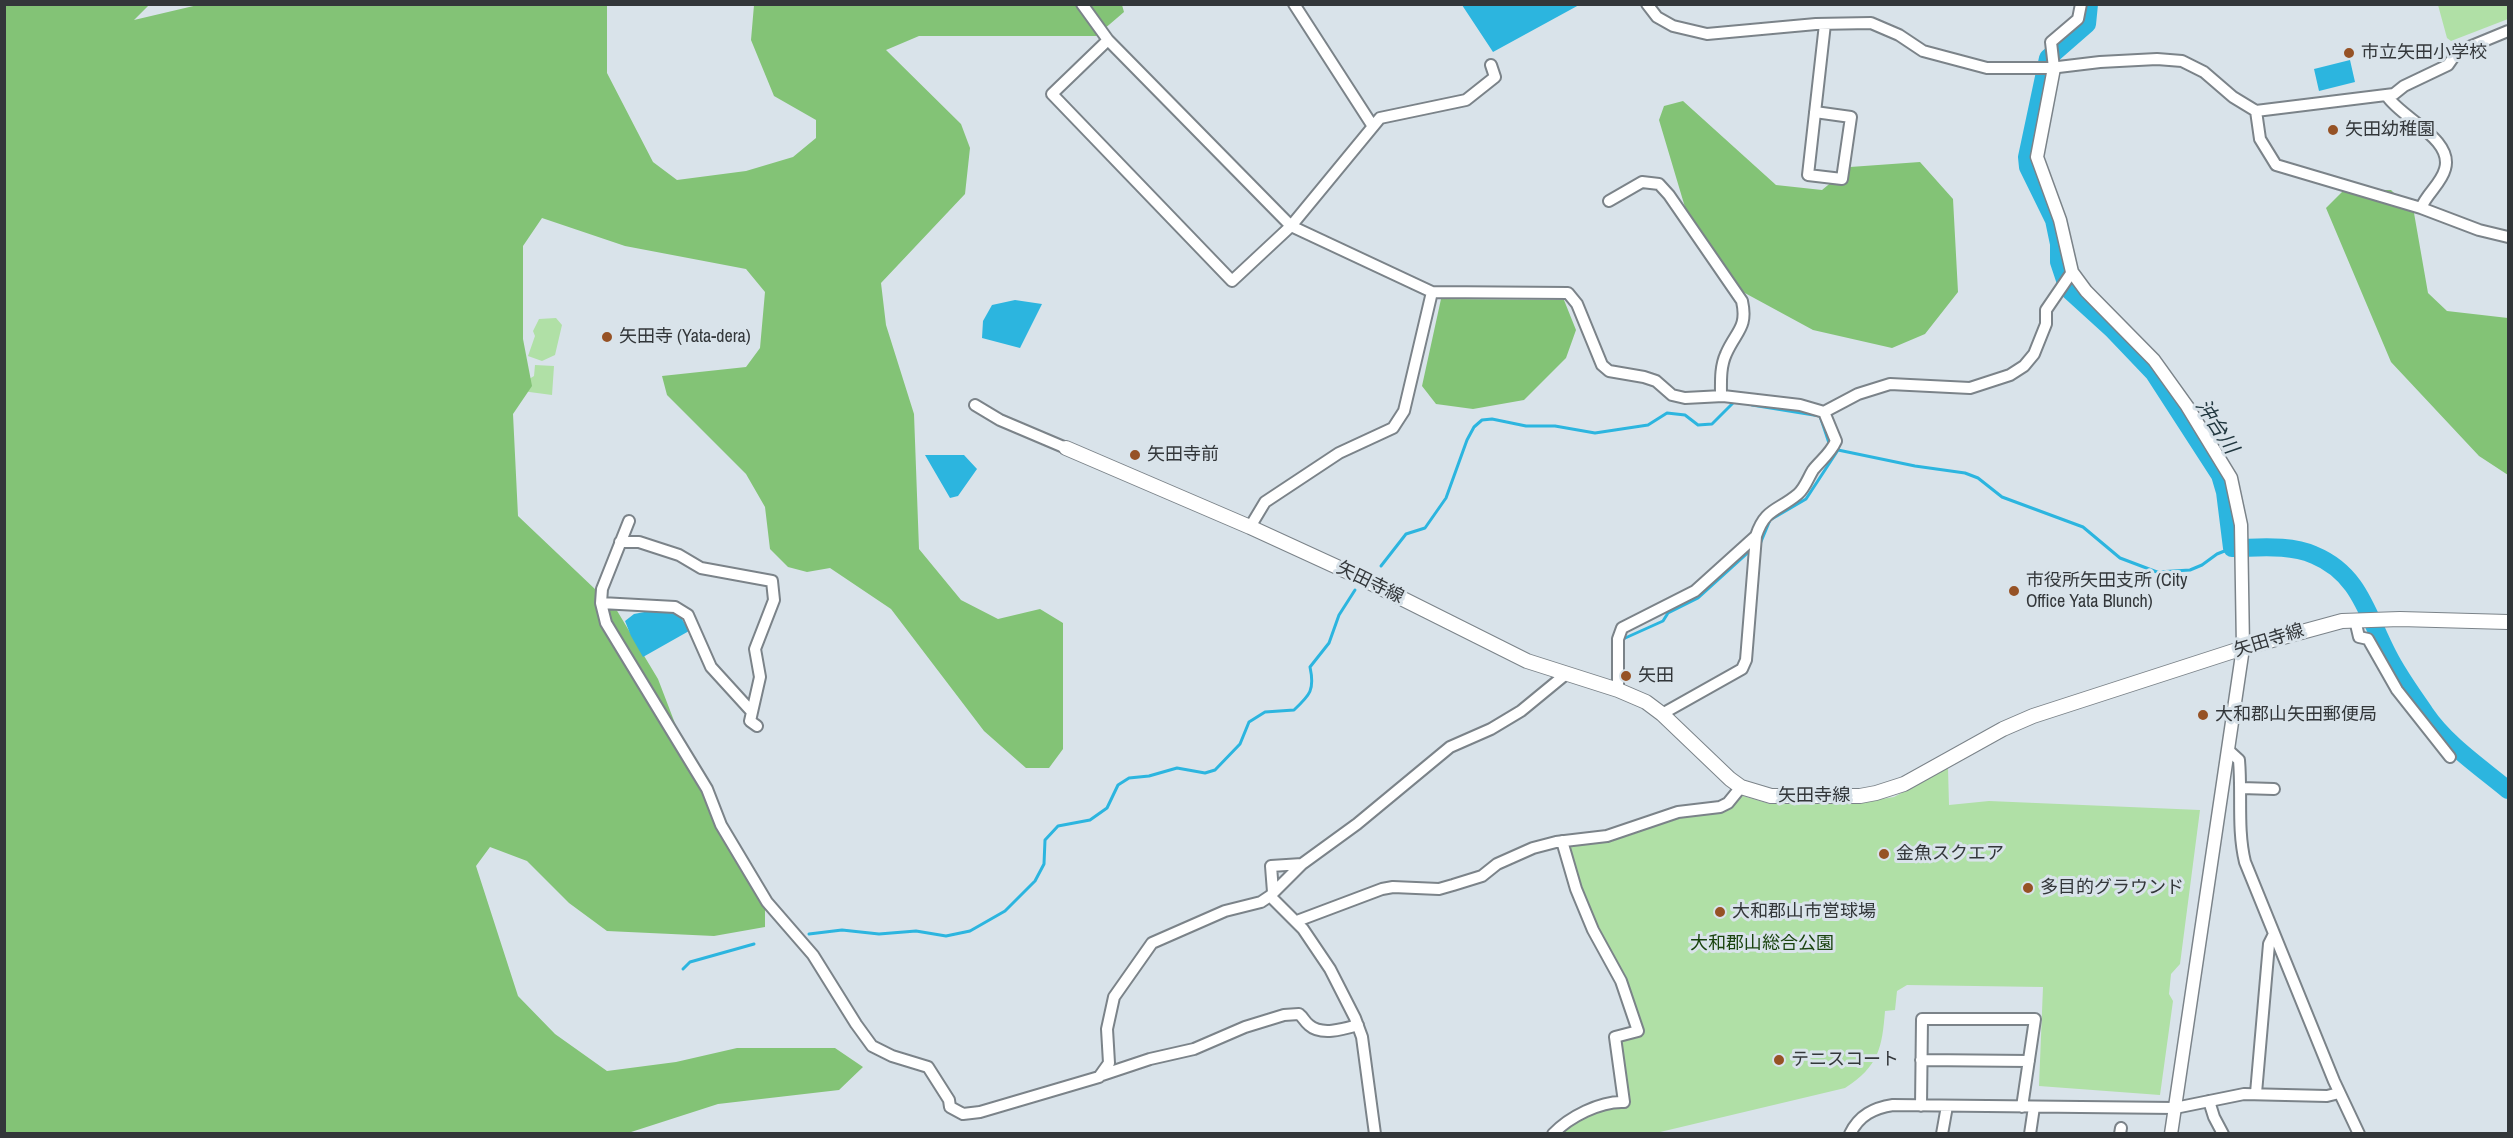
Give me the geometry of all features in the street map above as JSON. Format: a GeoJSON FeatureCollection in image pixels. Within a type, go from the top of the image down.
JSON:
{"type":"FeatureCollection","features":[{"type":"Feature","properties":{"kind":"main road","name":"矢田寺線"},"geometry":{"type":"LineString","coordinates":[[1066,448],[1250,526],[1359,577],[1527,661],[1618,690],[1646,702],[1662,714],[1713,765],[1741,787],[1759,794],[1784,797],[1860,796],[1888,790],[1918,777],[2019,722],[2243,648],[2315,627],[2358,619],[2508,622]]}},
{"type":"Feature","properties":{"kind":"street"},"geometry":{"type":"LineString","coordinates":[[1082,4],[1108,40],[1291,226],[1432,292],[1568,293],[1577,304],[1602,365],[1609,371],[1656,381],[1672,395],[1685,398],[1721,396],[1800,405],[1824,412],[1858,394],[1890,384],[1970,388],[2010,375],[2024,366],[2034,354],[2046,324],[2046,310],[2072,272]]}},
{"type":"Feature","properties":{"kind":"street"},"geometry":{"type":"LineString","coordinates":[[1294,4],[1372,125]]}},
{"type":"Feature","properties":{"kind":"street"},"geometry":{"type":"LineString","coordinates":[[1647,4],[1657,17],[1673,26],[1707,34],[1825,24],[1871,23],[1899,35],[1923,51],[1987,68],[2050,62],[2157,59],[2182,61],[2204,72],[2234,97],[2256,111],[2387,96],[2448,65],[2457,52],[2508,31]]}},
{"type":"Feature","properties":{"kind":"street"},"geometry":{"type":"LineString","coordinates":[[2081,4],[2078,19],[2055,36],[2051,42],[2037,157],[2060,220],[2072,272],[2086,291],[2154,360],[2187,406],[2230,477],[2239,509],[2242,540],[2243,648],[2171,1134]]}},
{"type":"Feature","properties":{"kind":"street"},"geometry":{"type":"LineString","coordinates":[[1815,112],[1851,117],[1842,179],[1808,175],[1815,112],[1825,24]]}},
{"type":"Feature","properties":{"kind":"street"},"geometry":{"type":"LineString","coordinates":[[1108,40],[1052,94],[1232,281],[1291,226],[1380,118],[1466,100],[1495,77],[1491,65]]}},
{"type":"Feature","properties":{"kind":"street"},"geometry":{"type":"LineString","coordinates":[[2387,96],[2394,106],[2438,142],[2445,153],[2447,163],[2444,173],[2426,196],[2421,208]]}},
{"type":"Feature","properties":{"kind":"street"},"geometry":{"type":"LineString","coordinates":[[2256,111],[2260,139],[2276,165],[2421,208],[2479,230],[2508,237]]}},
{"type":"Feature","properties":{"kind":"street"},"geometry":{"type":"LineString","coordinates":[[1609,201],[1642,182],[1659,184],[1742,301],[1745,316],[1721,369],[1721,396]]}},
{"type":"Feature","properties":{"kind":"street"},"geometry":{"type":"LineString","coordinates":[[1250,526],[1265,502],[1339,453],[1393,428],[1404,411],[1432,292]]}},
{"type":"Feature","properties":{"kind":"street"},"geometry":{"type":"LineString","coordinates":[[975,405],[1000,420],[1066,448]]}},
{"type":"Feature","properties":{"kind":"street"},"geometry":{"type":"LineString","coordinates":[[1662,714],[1742,669],[1746,660],[1755,543],[1762,519],[1800,493],[1815,468],[1824,461],[1833,447],[1836,441],[1824,412]]}},
{"type":"Feature","properties":{"kind":"street"},"geometry":{"type":"LineString","coordinates":[[629,521],[602,589],[601,603],[606,623],[707,789],[721,825],[767,902],[813,955],[872,1046],[892,1056],[928,1067],[949,1100],[950,1107],[963,1113],[980,1112],[1150,1059],[1184,1052],[1245,1026],[1284,1015],[1299,1014],[1310,1026],[1320,1029],[1339,1030],[1358,1025]]}},
{"type":"Feature","properties":{"kind":"street"},"geometry":{"type":"LineString","coordinates":[[620,542],[639,542],[679,555],[701,568],[772,581],[774,600],[755,649],[760,677],[750,721],[757,726]]}},
{"type":"Feature","properties":{"kind":"street"},"geometry":{"type":"LineString","coordinates":[[1618,690],[1618,639],[1622,628],[1695,591],[1755,543]]}},
{"type":"Feature","properties":{"kind":"street"},"geometry":{"type":"LineString","coordinates":[[601,603],[675,607],[688,615],[711,667],[752,712]]}},
{"type":"Feature","properties":{"kind":"street"},"geometry":{"type":"LineString","coordinates":[[2358,619],[2359,636],[2368,639],[2397,690],[2450,757]]}},
{"type":"Feature","properties":{"kind":"street"},"geometry":{"type":"LineString","coordinates":[[1102,1075],[1109,1063],[1107,1029],[1114,997],[1152,943],[1225,910],[1261,902],[1302,864],[1357,824],[1450,747],[1491,729],[1521,711],[1566,674]]}},
{"type":"Feature","properties":{"kind":"street"},"geometry":{"type":"LineString","coordinates":[[2228,750],[2239,760],[2243,851],[2339,1093],[2359,1134]]}},
{"type":"Feature","properties":{"kind":"street"},"geometry":{"type":"LineString","coordinates":[[1297,921],[1382,889],[1393,887],[1439,889],[1453,885],[1482,876],[1505,860],[1533,848],[1562,841],[1607,836],[1678,812],[1720,807],[1728,802],[1741,787]]}},
{"type":"Feature","properties":{"kind":"street"},"geometry":{"type":"LineString","coordinates":[[2241,788],[2274,789]]}},
{"type":"Feature","properties":{"kind":"street"},"geometry":{"type":"LineString","coordinates":[[1553,1134],[1581,1114],[1609,1104],[1624,1102],[1616,1037],[1638,1031],[1621,981],[1593,930],[1562,841]]}},
{"type":"Feature","properties":{"kind":"street"},"geometry":{"type":"LineString","coordinates":[[1302,864],[1271,866],[1272,894],[1297,921],[1330,969],[1358,1025],[1362,1037],[1375,1134]]}},
{"type":"Feature","properties":{"kind":"street"},"geometry":{"type":"LineString","coordinates":[[2256,1094],[2269,944],[2274,934]]}},
{"type":"Feature","properties":{"kind":"street"},"geometry":{"type":"LineString","coordinates":[[1921,1106],[1922,1019],[2035,1019],[2029,1061],[2030,1134]]}},
{"type":"Feature","properties":{"kind":"street"},"geometry":{"type":"LineString","coordinates":[[1921,1060],[2029,1061]]}},
{"type":"Feature","properties":{"kind":"street"},"geometry":{"type":"LineString","coordinates":[[1849,1133],[1866,1113],[1878,1107],[2175,1108],[2256,1094],[2327,1096],[2339,1093]]}},
{"type":"Feature","properties":{"kind":"street"},"geometry":{"type":"LineString","coordinates":[[2209,1101],[2223,1134]]}},
{"type":"Feature","properties":{"kind":"street"},"geometry":{"type":"LineString","coordinates":[[1942,1134],[1947,1106]]}},
{"type":"Feature","properties":{"kind":"green space"},"geometry":{"type":"Polygon","coordinates":[[[202,4],[607,5],[607,73],[653,162],[677,180],[746,171],[793,157],[816,138],[816,120],[774,96],[751,40],[754,5],[1122,5],[1124,12],[1096,36],[919,36],[886,50],[961,124],[970,148],[965,194],[881,283],[886,325],[914,414],[919,549],[961,600],[998,619],[1040,609],[1063,623],[1063,749],[1049,768],[1026,768],[984,731],[891,609],[830,568],[807,572],[788,567],[770,549],[765,507],[746,474],[667,395],[662,376],[746,367],[760,348],[765,292],[746,269],[625,246],[542,218],[523,246],[523,339],[532,386],[513,414],[518,516],[616,609],[658,679],[676,726],[765,908],[765,927],[714,936],[607,931],[569,903],[527,861],[490,847],[476,866],[518,996],[555,1034],[607,1071],[676,1062],[737,1048],[835,1048],[863,1067],[839,1090],[718,1104],[628,1133],[5,1134],[5,5],[149,5],[134,20],[202,4]]]}},
{"type":"Feature","properties":{"kind":"green space"},"geometry":{"type":"Polygon","coordinates":[[[2438,5],[2508,5],[2508,19],[2451,41],[2447,38],[2438,5]]]}},
{"type":"Feature","properties":{"kind":"green space"},"geometry":{"type":"Polygon","coordinates":[[[1683,101],[1776,185],[1822,190],[1850,167],[1920,162],[1953,199],[1958,292],[1925,334],[1892,348],[1813,330],[1743,292],[1690,224],[1659,120],[1664,106],[1683,101]]]}},
{"type":"Feature","properties":{"kind":"green space"},"geometry":{"type":"Polygon","coordinates":[[[2344,190],[2391,190],[2414,213],[2428,293],[2447,311],[2508,318],[2508,475],[2479,456],[2391,362],[2326,208],[2344,190]]]}},
{"type":"Feature","properties":{"kind":"green space"},"geometry":{"type":"Polygon","coordinates":[[[1441,299],[1564,300],[1576,330],[1566,358],[1524,400],[1473,409],[1436,404],[1422,386],[1441,299]]]}},
{"type":"Feature","properties":{"kind":"green space"},"geometry":{"type":"Polygon","coordinates":[[[556,318],[562,325],[555,355],[542,361],[528,356],[535,336],[533,331],[539,319],[556,318]]]}},
{"type":"Feature","properties":{"kind":"green space"},"geometry":{"type":"Polygon","coordinates":[[[535,365],[554,366],[552,395],[522,391],[521,384],[534,376],[535,365]]]}},
{"type":"Feature","properties":{"kind":"green space","name":"大和郡山総合公園"},"geometry":{"type":"Polygon","coordinates":[[[1948,768],[1949,805],[1989,801],[2200,810],[2180,964],[2171,974],[2169,994],[2173,1001],[2160,1095],[2039,1086],[2043,987],[1907,985],[1897,991],[1895,1010],[1885,1011],[1880,1046],[1872,1064],[1845,1088],[1656,1133],[1558,1134],[1580,1116],[1627,1100],[1618,1039],[1643,1031],[1625,975],[1595,924],[1567,843],[1677,817],[1725,809],[1743,796],[1770,804],[1850,804],[1894,797],[1948,768]]]}},
{"type":"Feature","properties":{"kind":"water"},"geometry":{"type":"Polygon","coordinates":[[[1462,5],[1579,5],[1493,52],[1462,5]]]}},
{"type":"Feature","properties":{"kind":"water"},"geometry":{"type":"Polygon","coordinates":[[[2350,60],[2355,82],[2319,91],[2314,69],[2350,60]]]}},
{"type":"Feature","properties":{"kind":"water"},"geometry":{"type":"Polygon","coordinates":[[[1015,300],[1042,304],[1020,348],[982,338],[983,321],[992,305],[1015,300]]]}},
{"type":"Feature","properties":{"kind":"water"},"geometry":{"type":"Polygon","coordinates":[[[925,455],[964,455],[977,469],[958,496],[950,498],[925,455]]]}},
{"type":"Feature","properties":{"kind":"water"},"geometry":{"type":"Polygon","coordinates":[[[660,609],[679,614],[689,631],[643,657],[625,621],[634,614],[660,609]]]}},
{"type":"Feature","properties":{"kind":"waterway","name":"沖台川"},"geometry":{"type":"LineString","coordinates":[[2089,4],[2087,24],[2048,58],[2027,157],[2028,167],[2054,220],[2059,244],[2059,262],[2068,289],[2112,329],[2154,373],[2220,475],[2225,492],[2232,548],[2294,549],[2314,555],[2330,563],[2342,573],[2360,597],[2396,670],[2433,724],[2464,754],[2508,790]]}},
{"type":"Feature","properties":{"kind":"waterway"},"geometry":{"type":"LineString","coordinates":[[1381,566],[1406,534],[1425,528],[1446,498],[1467,440],[1474,427],[1482,420],[1492,419],[1526,426],[1555,426],[1595,433],[1648,425],[1667,413],[1685,415],[1698,425],[1712,424],[1734,402],[1737,402]]}},
{"type":"Feature","properties":{"kind":"waterway"},"geometry":{"type":"LineString","coordinates":[[1752,405],[1820,416],[1829,443],[1838,450],[1915,466],[1965,473],[1978,478],[2002,497],[2083,527],[2120,558],[2157,572],[2190,570],[2232,548]]}},
{"type":"Feature","properties":{"kind":"waterway"},"geometry":{"type":"LineString","coordinates":[[1760,544],[1770,520],[1806,499],[1838,450]]}},
{"type":"Feature","properties":{"kind":"waterway"},"geometry":{"type":"LineString","coordinates":[[1623,639],[1663,621],[1668,613],[1698,598],[1752,549]]}},
{"type":"Feature","properties":{"kind":"waterway"},"geometry":{"type":"LineString","coordinates":[[809,934],[842,930],[879,934],[916,931],[946,936],[970,931],[1005,911],[1035,881],[1044,864],[1045,840],[1058,826],[1090,820],[1107,808],[1118,785],[1129,778],[1149,776],[1177,768],[1205,773],[1215,770],[1240,744],[1249,722],[1265,712],[1294,710],[1310,691],[1312,681],[1310,667],[1329,643],[1339,615],[1355,590]]}},
{"type":"Feature","properties":{"kind":"waterway"},"geometry":{"type":"LineString","coordinates":[[683,969],[690,962],[754,944]]}},
{"type":"Feature","properties":{"kind":"place","name":"市立矢田小学校"},"geometry":{"type":"Point","coordinates":[2349,53]}},
{"type":"Feature","properties":{"kind":"place","name":"矢田幼稚園"},"geometry":{"type":"Point","coordinates":[2333,130]}},
{"type":"Feature","properties":{"kind":"place","name":"矢田寺 (Yata-dera)"},"geometry":{"type":"Point","coordinates":[607,337]}},
{"type":"Feature","properties":{"kind":"place","name":"矢田寺前"},"geometry":{"type":"Point","coordinates":[1135,455]}},
{"type":"Feature","properties":{"kind":"place","name":"市役所矢田支所 (City Office Yata Blunch)"},"geometry":{"type":"Point","coordinates":[2014,591]}},
{"type":"Feature","properties":{"kind":"place","name":"矢田"},"geometry":{"type":"Point","coordinates":[1626,676]}},
{"type":"Feature","properties":{"kind":"place","name":"大和郡山矢田郵便局"},"geometry":{"type":"Point","coordinates":[2203,715]}},
{"type":"Feature","properties":{"kind":"place","name":"金魚スクエア"},"geometry":{"type":"Point","coordinates":[1884,854]}},
{"type":"Feature","properties":{"kind":"place","name":"多目的グラウンド"},"geometry":{"type":"Point","coordinates":[2028,888]}},
{"type":"Feature","properties":{"kind":"place","name":"大和郡山市営球場"},"geometry":{"type":"Point","coordinates":[1720,912]}},
{"type":"Feature","properties":{"kind":"place","name":"テニスコート"},"geometry":{"type":"Point","coordinates":[1779,1060]}}]}
